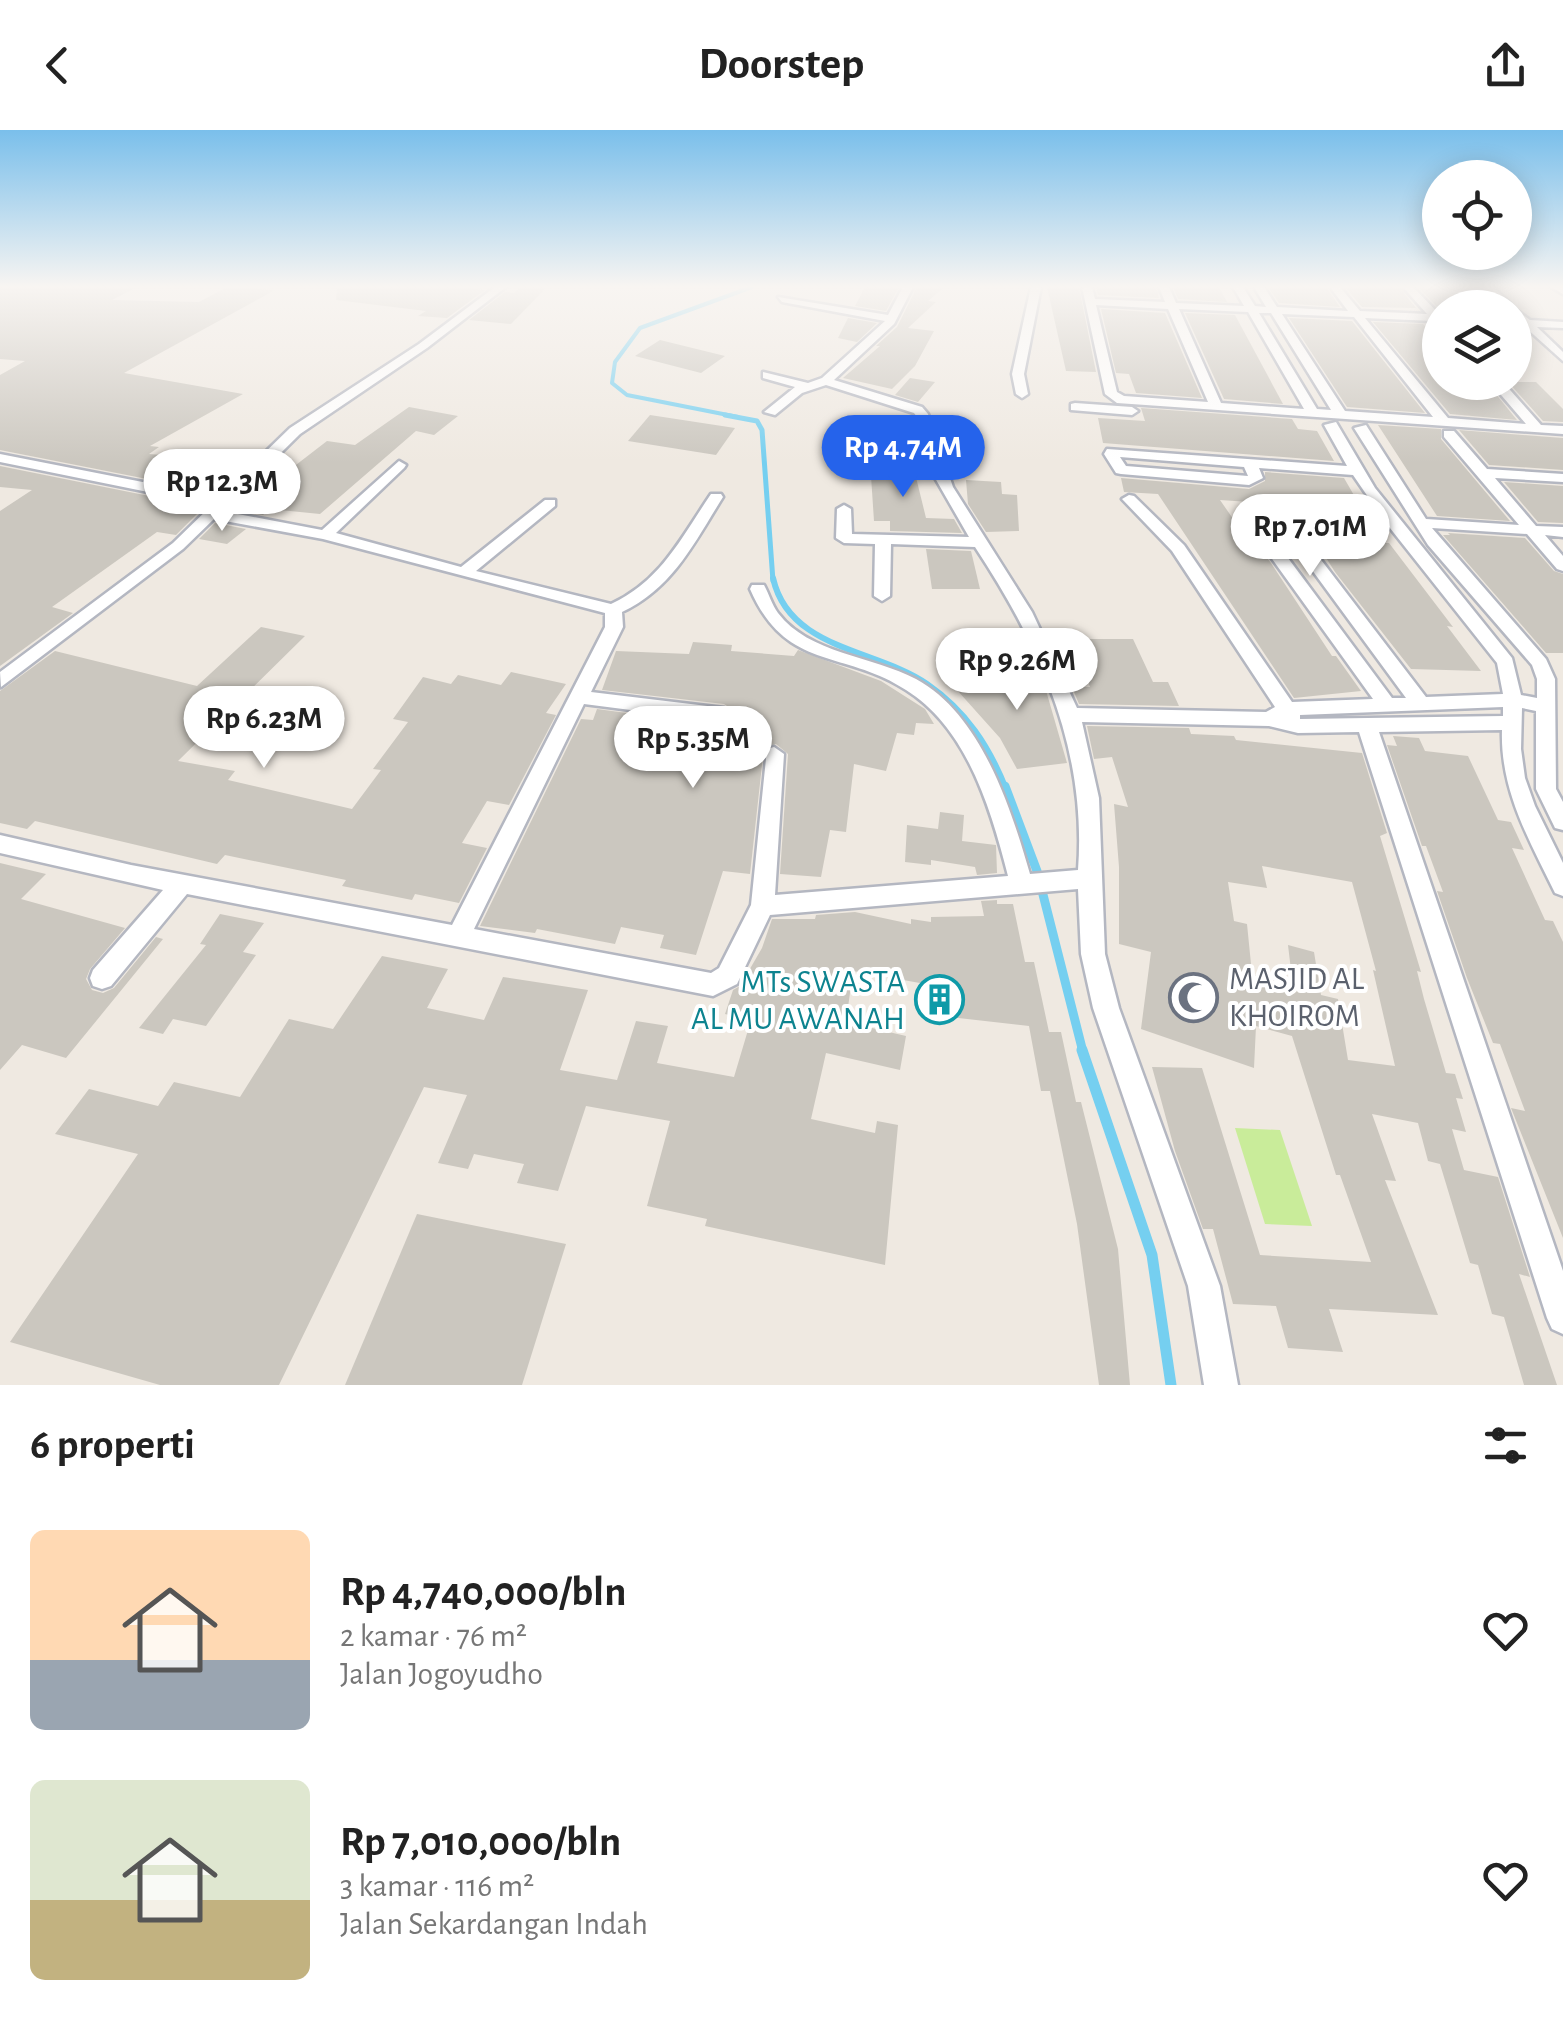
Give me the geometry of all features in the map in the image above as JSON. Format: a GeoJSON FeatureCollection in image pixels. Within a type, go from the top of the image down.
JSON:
{"type":"FeatureCollection","features":[{"type":"Feature","properties":{"kind":"street"},"geometry":{"type":"LineString","coordinates":[[0,682],[94,613],[220,508],[295,431],[421,346]]}},
{"type":"Feature","properties":{"kind":"street"},"geometry":{"type":"LineString","coordinates":[[770,412],[785,398],[818,384],[862,346]]}},
{"type":"Feature","properties":{"kind":"street"},"geometry":{"type":"LineString","coordinates":[[1022,394],[1018,374],[1024,346]]}},
{"type":"Feature","properties":{"kind":"street"},"geometry":{"type":"LineString","coordinates":[[1102,346],[1114,397],[1312,412],[1361,428],[1563,430]]}},
{"type":"Feature","properties":{"kind":"street"},"geometry":{"type":"LineString","coordinates":[[1189,346],[1216,407]]}},
{"type":"Feature","properties":{"kind":"street"},"geometry":{"type":"LineString","coordinates":[[1272,346],[1312,412]]}},
{"type":"Feature","properties":{"kind":"street"},"geometry":{"type":"LineString","coordinates":[[1292,346],[1336,420],[1352,470],[1507,666],[1513,700],[1510,723],[1515,781],[1563,886]]}},
{"type":"Feature","properties":{"kind":"street"},"geometry":{"type":"LineString","coordinates":[[1382,346],[1528,529],[1563,566]]}},
{"type":"Feature","properties":{"kind":"street"},"geometry":{"type":"LineString","coordinates":[[767,375],[818,384],[922,414],[935,466],[1053,664],[1072,714],[1088,791],[1092,852],[1080,881],[1093,954],[1106,1008],[1204,1286],[1222,1385]]}},
{"type":"Feature","properties":{"kind":"street"},"geometry":{"type":"LineString","coordinates":[[1512,400],[1538,429]]}},
{"type":"Feature","properties":{"kind":"street"},"geometry":{"type":"LineString","coordinates":[[1075,407],[1336,420],[1563,441]]}},
{"type":"Feature","properties":{"kind":"street"},"geometry":{"type":"LineString","coordinates":[[1361,428],[1421,523],[1550,675],[1546,790],[1563,822]]}},
{"type":"Feature","properties":{"kind":"street"},"geometry":{"type":"LineString","coordinates":[[1250,463],[1256,478],[1249,480],[1121,470],[1111,454],[1250,463],[1352,470]]}},
{"type":"Feature","properties":{"kind":"street"},"geometry":{"type":"LineString","coordinates":[[4,463],[220,508],[613,610],[638,600],[664,579],[716,497]]}},
{"type":"Feature","properties":{"kind":"street"},"geometry":{"type":"LineString","coordinates":[[325,534],[400,465]]}},
{"type":"Feature","properties":{"kind":"street"},"geometry":{"type":"LineString","coordinates":[[1484,473],[1563,478]]}},
{"type":"Feature","properties":{"kind":"street"},"geometry":{"type":"LineString","coordinates":[[1129,500],[1178,548],[1284,718]]}},
{"type":"Feature","properties":{"kind":"street"},"geometry":{"type":"LineString","coordinates":[[464,572],[550,503]]}},
{"type":"Feature","properties":{"kind":"street"},"geometry":{"type":"LineString","coordinates":[[844,509],[844,538],[979,542]]}},
{"type":"Feature","properties":{"kind":"street"},"geometry":{"type":"LineString","coordinates":[[1421,523],[1563,532]]}},
{"type":"Feature","properties":{"kind":"street"},"geometry":{"type":"LineString","coordinates":[[882,596],[883,540]]}},
{"type":"Feature","properties":{"kind":"street"},"geometry":{"type":"LineString","coordinates":[[1387,706],[1273,549],[1306,550],[1422,704]]}},
{"type":"Feature","properties":{"kind":"street"},"geometry":{"type":"LineString","coordinates":[[758,589],[773,619],[794,638],[894,676],[932,700],[979,760],[999,799],[1030,885]]}},
{"type":"Feature","properties":{"kind":"street"},"geometry":{"type":"LineString","coordinates":[[458,934],[614,627],[613,610]]}},
{"type":"Feature","properties":{"kind":"street"},"geometry":{"type":"LineString","coordinates":[[1507,666],[1550,675],[1563,667]]}},
{"type":"Feature","properties":{"kind":"street"},"geometry":{"type":"LineString","coordinates":[[578,697],[724,716]]}},
{"type":"Feature","properties":{"kind":"street"},"geometry":{"type":"LineString","coordinates":[[1284,718],[1422,704],[1513,700],[1546,706]]}},
{"type":"Feature","properties":{"kind":"street"},"geometry":{"type":"LineString","coordinates":[[1072,714],[1284,718],[1367,726],[1510,723]]}},
{"type":"Feature","properties":{"kind":"street"},"geometry":{"type":"LineString","coordinates":[[1367,726],[1563,1318]]}},
{"type":"Feature","properties":{"kind":"street"},"geometry":{"type":"LineString","coordinates":[[0,844],[714,986],[728,976],[764,906],[774,754]]}},
{"type":"Feature","properties":{"kind":"street"},"geometry":{"type":"LineString","coordinates":[[764,906],[1080,881]]}},
{"type":"Feature","properties":{"kind":"street"},"geometry":{"type":"LineString","coordinates":[[102,978],[183,882]]}},
{"type":"Feature","properties":{"kind":"green space"},"geometry":{"type":"Polygon","coordinates":[[[1235,1128],[1280,1130],[1312,1226],[1265,1224],[1235,1128]]]}},
{"type":"Feature","properties":{"kind":"building"},"geometry":{"type":"Polygon","coordinates":[[[0,346],[174,346],[124,373],[243,394],[150,446],[159,447],[149,454],[241,461],[227,474],[237,475],[218,493],[0,450],[0,375],[25,361],[0,359],[0,346]]]}},
{"type":"Feature","properties":{"kind":"building"},"geometry":{"type":"Polygon","coordinates":[[[651,346],[683,346],[725,356],[701,373],[635,356],[651,346]]]}},
{"type":"Feature","properties":{"kind":"building"},"geometry":{"type":"Polygon","coordinates":[[[876,346],[926,346],[915,366],[892,389],[843,378],[880,346],[876,346]]]}},
{"type":"Feature","properties":{"kind":"building"},"geometry":{"type":"Polygon","coordinates":[[[1060,346],[1091,346],[1096,372],[1066,371],[1060,346]]]}},
{"type":"Feature","properties":{"kind":"building"},"geometry":{"type":"Polygon","coordinates":[[[1110,346],[1179,346],[1202,398],[1136,393],[1129,374],[1116,373],[1110,346]]]}},
{"type":"Feature","properties":{"kind":"building"},"geometry":{"type":"Polygon","coordinates":[[[1200,346],[1251,346],[1283,404],[1224,399],[1200,346]]]}},
{"type":"Feature","properties":{"kind":"building"},"geometry":{"type":"Polygon","coordinates":[[[1307,346],[1371,346],[1425,413],[1347,407],[1307,346]]]}},
{"type":"Feature","properties":{"kind":"building"},"geometry":{"type":"Polygon","coordinates":[[[1393,346],[1422,346],[1422,381],[1393,346]]]}},
{"type":"Feature","properties":{"kind":"building"},"geometry":{"type":"Polygon","coordinates":[[[910,378],[935,382],[918,402],[895,395],[910,378]]]}},
{"type":"Feature","properties":{"kind":"building"},"geometry":{"type":"Polygon","coordinates":[[[1532,382],[1563,409],[1563,422],[1543,421],[1524,400],[1532,400],[1532,382]]]}},
{"type":"Feature","properties":{"kind":"building"},"geometry":{"type":"Polygon","coordinates":[[[1438,400],[1501,400],[1517,420],[1450,414],[1438,400]]]}},
{"type":"Feature","properties":{"kind":"building"},"geometry":{"type":"Polygon","coordinates":[[[409,407],[458,416],[434,435],[416,431],[320,514],[270,509],[263,515],[230,509],[262,476],[279,478],[327,441],[355,445],[409,407]]]}},
{"type":"Feature","properties":{"kind":"building"},"geometry":{"type":"Polygon","coordinates":[[[1141,408],[1292,419],[1298,429],[1317,431],[1334,461],[1103,443],[1098,418],[1145,421],[1141,408]]]}},
{"type":"Feature","properties":{"kind":"building"},"geometry":{"type":"Polygon","coordinates":[[[650,415],[735,428],[716,455],[628,441],[650,415]]]}},
{"type":"Feature","properties":{"kind":"building"},"geometry":{"type":"Polygon","coordinates":[[[1378,425],[1441,429],[1441,439],[1510,521],[1437,516],[1378,425]]]}},
{"type":"Feature","properties":{"kind":"building"},"geometry":{"type":"Polygon","coordinates":[[[1459,430],[1563,438],[1563,470],[1489,465],[1459,430]]]}},
{"type":"Feature","properties":{"kind":"building"},"geometry":{"type":"Polygon","coordinates":[[[870,461],[912,461],[926,518],[954,519],[962,533],[890,531],[890,521],[874,521],[870,461]]]}},
{"type":"Feature","properties":{"kind":"building"},"geometry":{"type":"Polygon","coordinates":[[[0,466],[204,507],[176,535],[157,532],[52,607],[73,613],[0,666],[0,511],[32,490],[0,487],[0,466]]]}},
{"type":"Feature","properties":{"kind":"building"},"geometry":{"type":"Polygon","coordinates":[[[1265,472],[1344,478],[1355,497],[1346,496],[1371,543],[1389,543],[1481,671],[1411,669],[1335,572],[1293,505],[1220,500],[1254,549],[1260,549],[1271,563],[1332,656],[1336,656],[1361,691],[1294,698],[1158,494],[1124,492],[1121,478],[1249,489],[1265,481],[1265,472]]]}},
{"type":"Feature","properties":{"kind":"building"},"geometry":{"type":"Polygon","coordinates":[[[966,480],[1001,482],[1002,494],[1017,495],[1019,531],[986,532],[968,504],[966,480]]]}},
{"type":"Feature","properties":{"kind":"building"},"geometry":{"type":"Polygon","coordinates":[[[1504,482],[1563,486],[1563,523],[1538,522],[1504,482]]]}},
{"type":"Feature","properties":{"kind":"building"},"geometry":{"type":"Polygon","coordinates":[[[215,523],[246,529],[227,544],[199,539],[215,523]]]}},
{"type":"Feature","properties":{"kind":"building"},"geometry":{"type":"Polygon","coordinates":[[[1443,535],[1525,538],[1554,571],[1563,574],[1563,653],[1546,653],[1443,535]]]}},
{"type":"Feature","properties":{"kind":"building"},"geometry":{"type":"Polygon","coordinates":[[[926,549],[971,551],[980,589],[932,589],[926,549]]]}},
{"type":"Feature","properties":{"kind":"building"},"geometry":{"type":"Polygon","coordinates":[[[261,627],[305,636],[178,761],[235,771],[228,780],[352,809],[381,770],[373,769],[408,722],[393,719],[423,677],[451,684],[458,675],[501,685],[511,672],[566,684],[546,713],[556,715],[509,805],[487,801],[462,843],[487,848],[459,903],[415,894],[412,900],[342,886],[346,880],[225,855],[217,864],[35,821],[27,829],[0,823],[0,691],[55,651],[197,686],[261,627]]]}},
{"type":"Feature","properties":{"kind":"building"},"geometry":{"type":"Polygon","coordinates":[[[1072,639],[1133,639],[1153,682],[1168,682],[1179,706],[1079,704],[1072,687],[1090,687],[1072,639]]]}},
{"type":"Feature","properties":{"kind":"building"},"geometry":{"type":"Polygon","coordinates":[[[693,642],[732,645],[731,651],[794,656],[798,650],[881,681],[925,709],[934,724],[916,723],[914,735],[897,733],[886,771],[854,764],[846,832],[830,830],[821,877],[780,874],[788,754],[776,744],[764,747],[750,874],[723,871],[696,955],[660,948],[664,935],[621,927],[615,944],[537,929],[535,933],[480,926],[581,719],[593,720],[597,709],[724,726],[736,718],[736,712],[724,704],[602,690],[616,651],[689,654],[693,642]]]}},
{"type":"Feature","properties":{"kind":"building"},"geometry":{"type":"Polygon","coordinates":[[[1027,662],[1045,687],[1067,763],[1017,769],[1000,738],[957,690],[972,684],[965,672],[1027,662]]]}},
{"type":"Feature","properties":{"kind":"building"},"geometry":{"type":"Polygon","coordinates":[[[1087,726],[1189,728],[1191,734],[1362,753],[1387,833],[1380,836],[1421,972],[1417,971],[1424,999],[1446,1073],[1455,1074],[1463,1099],[1456,1098],[1466,1132],[1452,1129],[1464,1170],[1498,1177],[1530,1277],[1519,1274],[1557,1385],[1524,1385],[1504,1317],[1492,1314],[1478,1265],[1470,1263],[1440,1164],[1428,1161],[1418,1123],[1372,1114],[1396,1181],[1385,1180],[1438,1315],[1329,1309],[1343,1352],[1288,1348],[1276,1306],[1233,1304],[1213,1229],[1203,1229],[1175,1151],[1152,1067],[1202,1068],[1260,1255],[1371,1262],[1340,1175],[1336,1175],[1292,1036],[1256,1026],[1254,1068],[1141,1029],[1151,952],[1119,944],[1114,804],[1128,807],[1112,757],[1094,759],[1087,726]],[[1262,866],[1267,888],[1228,882],[1234,921],[1247,924],[1252,974],[1293,987],[1288,945],[1314,952],[1321,995],[1338,999],[1348,1060],[1395,1066],[1373,970],[1376,971],[1352,882],[1262,866]]]}},
{"type":"Feature","properties":{"kind":"building"},"geometry":{"type":"Polygon","coordinates":[[[1393,736],[1419,738],[1425,751],[1468,756],[1498,820],[1511,822],[1524,850],[1512,848],[1545,920],[1553,921],[1563,942],[1563,1238],[1511,1108],[1525,1111],[1500,1044],[1493,1043],[1467,978],[1437,891],[1443,892],[1426,846],[1422,846],[1387,745],[1397,746],[1393,736]]]}},
{"type":"Feature","properties":{"kind":"building"},"geometry":{"type":"Polygon","coordinates":[[[940,812],[964,815],[962,841],[996,845],[997,873],[977,875],[975,867],[931,860],[931,865],[905,862],[907,825],[938,829],[940,812]]]}},
{"type":"Feature","properties":{"kind":"building"},"geometry":{"type":"Polygon","coordinates":[[[0,863],[46,874],[21,899],[125,928],[90,969],[86,979],[92,990],[103,993],[114,988],[156,937],[163,939],[66,1058],[22,1045],[0,1070],[0,863]]]}},
{"type":"Feature","properties":{"kind":"building"},"geometry":{"type":"Polygon","coordinates":[[[997,900],[997,904],[1013,904],[1025,962],[1034,962],[1049,1032],[1061,1032],[1076,1102],[1081,1102],[1118,1249],[1130,1385],[1099,1385],[1077,1224],[1050,1091],[1041,1091],[1029,1026],[932,1015],[931,985],[853,971],[846,1022],[906,1036],[900,1070],[826,1053],[811,1119],[875,1133],[877,1121],[898,1125],[885,1265],[705,1226],[707,1219],[647,1206],[670,1121],[586,1106],[558,1191],[517,1183],[524,1164],[474,1154],[468,1169],[438,1163],[467,1095],[424,1087],[279,1385],[160,1385],[10,1342],[138,1154],[55,1134],[89,1089],[158,1106],[174,1082],[240,1097],[289,1019],[333,1029],[382,956],[448,969],[427,1008],[484,1020],[503,977],[588,990],[560,1070],[617,1080],[636,1021],[668,1026],[657,1063],[734,1077],[751,1020],[725,1014],[733,990],[740,986],[762,948],[772,919],[815,919],[816,915],[855,912],[911,924],[911,919],[931,922],[931,917],[984,916],[981,901],[997,900]]]}},
{"type":"Feature","properties":{"kind":"building"},"geometry":{"type":"Polygon","coordinates":[[[220,914],[264,923],[243,952],[256,955],[206,1026],[173,1019],[163,1034],[139,1028],[206,945],[200,944],[220,914]]]}},
{"type":"Feature","properties":{"kind":"building"},"geometry":{"type":"Polygon","coordinates":[[[417,1214],[566,1244],[522,1385],[345,1385],[417,1214]]]}},
{"type":"Feature","properties":{"kind":"waterway"},"geometry":{"type":"LineString","coordinates":[[627,346],[615,362],[612,383],[627,395],[738,417]]}},
{"type":"Feature","properties":{"kind":"waterway"},"geometry":{"type":"LineString","coordinates":[[725,415],[757,421],[762,430],[773,581]]}},
{"type":"Feature","properties":{"kind":"waterway"},"geometry":{"type":"LineString","coordinates":[[773,578],[782,602],[816,634],[907,672],[953,706],[984,744],[1006,789]]}},
{"type":"Feature","properties":{"kind":"waterway"},"geometry":{"type":"LineString","coordinates":[[1005,786],[1037,871],[1083,1052]]}},
{"type":"Feature","properties":{"kind":"waterway"},"geometry":{"type":"LineString","coordinates":[[1082,1050],[1152,1255],[1171,1385]]}},
{"type":"Feature","properties":{"kind":"place","name":"MASJID AL KHOIROM"},"geometry":{"type":"Point","coordinates":[1194,997]}},
{"type":"Feature","properties":{"kind":"place","name":"MTs SWASTA AL MU AWANAH"},"geometry":{"type":"Point","coordinates":[940,1000]}}]}
